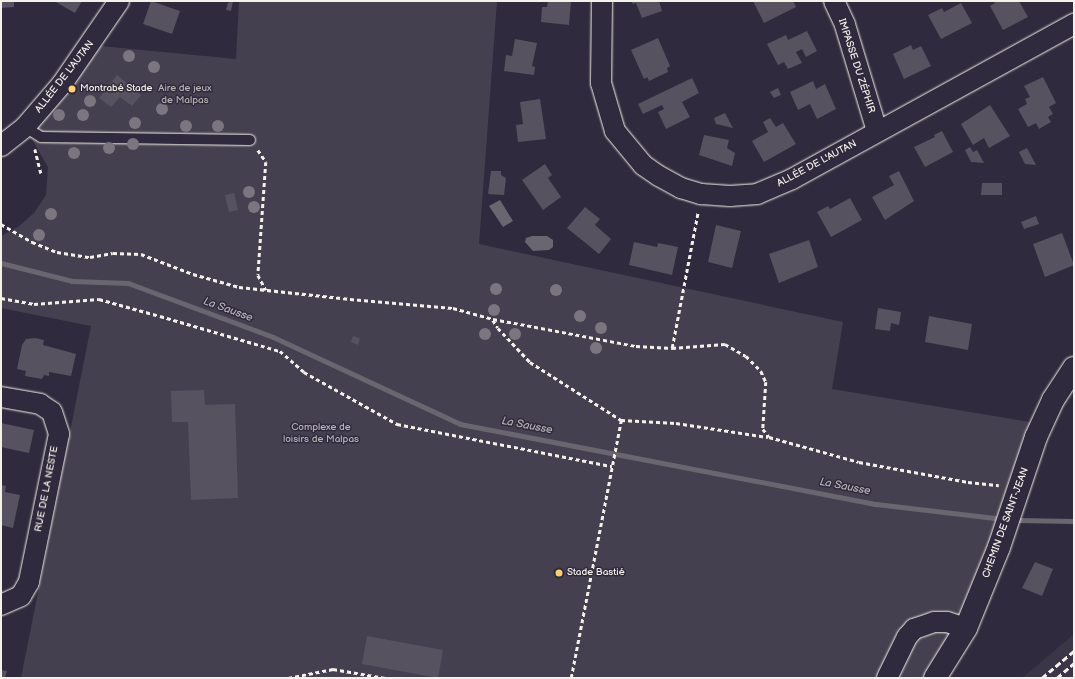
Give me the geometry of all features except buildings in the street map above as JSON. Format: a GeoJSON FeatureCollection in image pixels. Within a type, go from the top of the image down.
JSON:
{"type":"FeatureCollection","features":[{"type":"Feature","properties":{"kind":"street","name":"ALLÉE DE L'AUTAN"},"geometry":{"type":"LineString","coordinates":[[13,137],[73,69],[119,1]]}},
{"type":"Feature","properties":{"kind":"street","name":"ALLÉE DE L'AUTAN"},"geometry":{"type":"LineString","coordinates":[[602,1],[601,83],[616,130],[643,165],[681,188],[701,194],[730,196],[757,194],[792,179],[1074,24]]}},
{"type":"Feature","properties":{"kind":"street","name":"IMPASSE DU ZÉPHIR"},"geometry":{"type":"LineString","coordinates":[[834,1],[845,25],[877,131]]}},
{"type":"Feature","properties":{"kind":"street","name":"CHEMIN DE SAINT-JEAN"},"geometry":{"type":"LineString","coordinates":[[935,678],[966,628],[1006,529],[1009,494],[1054,400],[1074,368]]}},
{"type":"Feature","properties":{"kind":"street","name":"RUE DE LA NESTE"},"geometry":{"type":"LineString","coordinates":[[1,397],[40,404],[52,412],[59,434],[29,582],[21,596],[1,606]]}},
{"type":"Feature","properties":{"kind":"street"},"geometry":{"type":"LineString","coordinates":[[887,678],[907,637],[914,629],[934,622],[947,622],[966,628]]}},
{"type":"Feature","properties":{"kind":"lane"},"geometry":{"type":"LineString","coordinates":[[13,137],[250,140]]}},
{"type":"Feature","properties":{"kind":"path"},"geometry":{"type":"LineString","coordinates":[[13,137],[19,145],[32,144],[41,173]]}},
{"type":"Feature","properties":{"kind":"path"},"geometry":{"type":"LineString","coordinates":[[250,140],[266,162],[258,275],[266,290]]}},
{"type":"Feature","properties":{"kind":"path"},"geometry":{"type":"LineString","coordinates":[[672,348],[689,270],[701,194]]}},
{"type":"Feature","properties":{"kind":"path"},"geometry":{"type":"LineString","coordinates":[[1,224],[32,242],[57,252],[90,257],[113,253],[141,254],[193,274],[239,286],[266,290],[438,306],[493,319],[636,346],[672,348],[725,344],[746,356],[761,371],[766,382],[763,429],[769,437]]}},
{"type":"Feature","properties":{"kind":"path"},"geometry":{"type":"LineString","coordinates":[[1,298],[34,304],[99,300],[160,316],[280,351],[304,372],[397,424],[612,466]]}},
{"type":"Feature","properties":{"kind":"path"},"geometry":{"type":"LineString","coordinates":[[493,319],[498,328],[530,362],[621,420],[676,423],[769,437],[859,462],[1009,494]]}},
{"type":"Feature","properties":{"kind":"path"},"geometry":{"type":"LineString","coordinates":[[571,678],[621,420]]}},
{"type":"Feature","properties":{"kind":"path"},"geometry":{"type":"LineString","coordinates":[[288,678],[333,669],[385,678]]}},
{"type":"Feature","properties":{"kind":"shaded area"},"geometry":{"type":"Polygon","coordinates":[[[500,200],[513,221],[503,227],[489,206],[500,200]]]}},
{"type":"Feature","properties":{"kind":"shaded area"},"geometry":{"type":"Polygon","coordinates":[[[532,236],[547,236],[553,240],[553,247],[549,250],[533,251],[525,242],[526,238],[532,236]]]}},
{"type":"Feature","properties":{"kind":"shaded area"},"geometry":{"type":"Polygon","coordinates":[[[1074,634],[1074,678],[1022,678],[1074,634]]]}},
{"type":"Feature","properties":{"kind":"green space","name":"Complexe de loisirs de Malpas"},"geometry":{"type":"Polygon","coordinates":[[[239,1],[497,1],[479,244],[843,322],[832,389],[1042,424],[935,678],[21,678],[91,326],[1,308],[1,236],[18,227],[34,213],[46,195],[48,167],[25,127],[90,45],[236,59],[239,1]]]}},
{"type":"Feature","properties":{"kind":"waterway","name":"La Sausse"},"geometry":{"type":"LineString","coordinates":[[1,263],[72,281],[128,283],[273,337],[460,424],[876,504],[1003,519]]}},
{"type":"Feature","properties":{"kind":"waterway","name":"La Sausse"},"geometry":{"type":"LineString","coordinates":[[1013,520],[1074,521]]}},
{"type":"Feature","properties":{"kind":"railway"},"geometry":{"type":"LineString","coordinates":[[1042,678],[1074,651]]}},
{"type":"Feature","properties":{"kind":"railway"},"geometry":{"type":"LineString","coordinates":[[1057,678],[1074,663]]}},
{"type":"Feature","properties":{"kind":"place","name":"Montrabé Stade"},"geometry":{"type":"Point","coordinates":[72,89]}},
{"type":"Feature","properties":{"kind":"place","name":"Stade Bastié"},"geometry":{"type":"Point","coordinates":[559,573]}},
{"type":"Feature","properties":{"kind":"park label","name":"Aire de jeux de Malpas"},"geometry":{"type":"Point","coordinates":[185,94]}}]}
